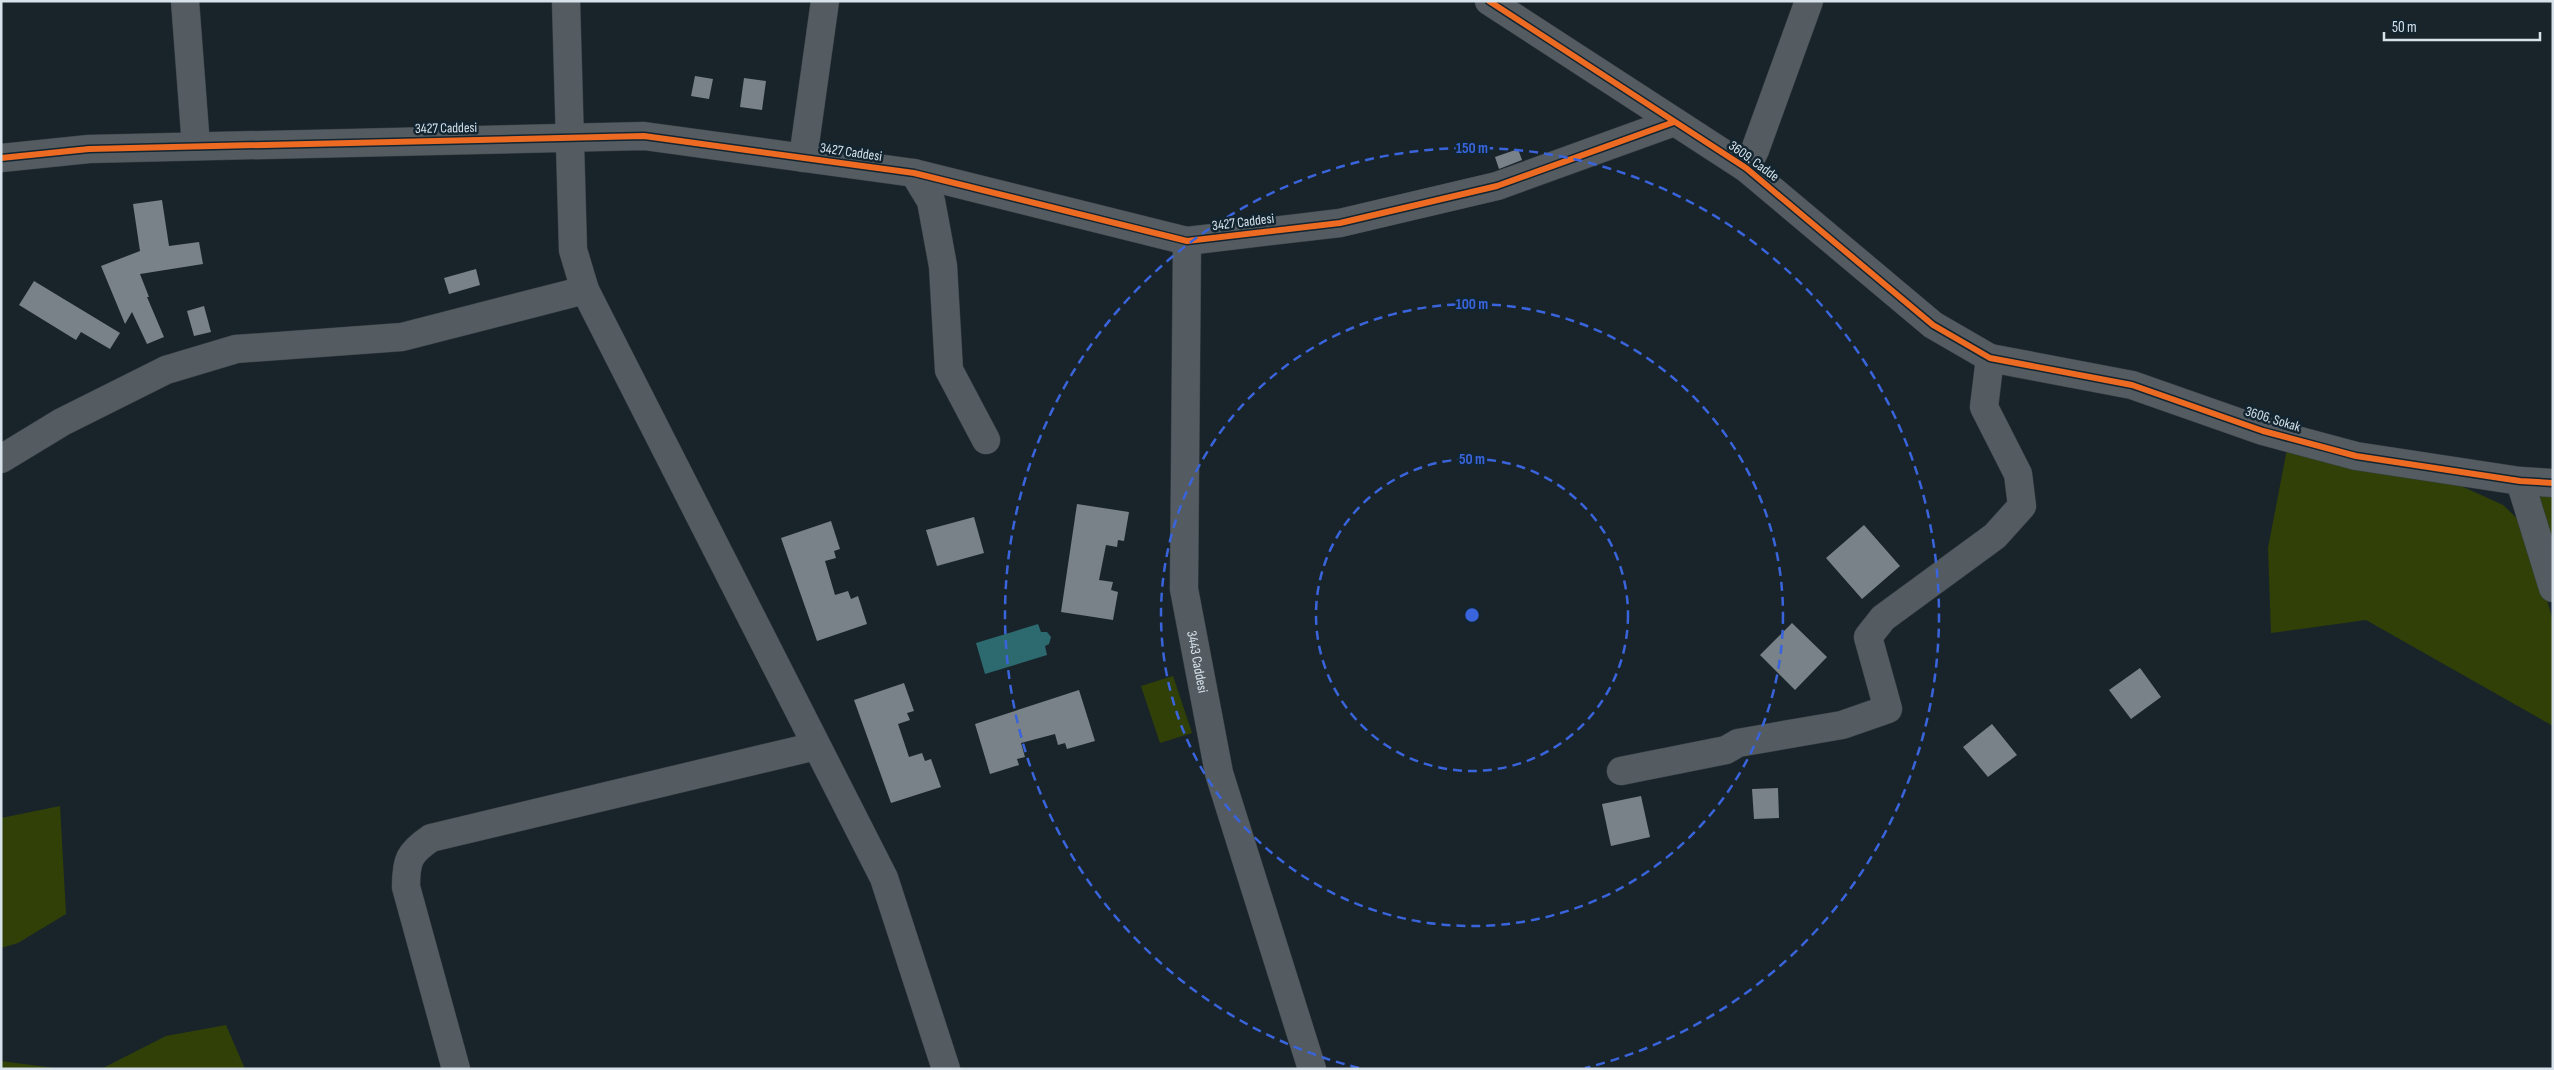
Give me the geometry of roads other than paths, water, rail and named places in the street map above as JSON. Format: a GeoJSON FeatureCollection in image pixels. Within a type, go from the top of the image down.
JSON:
{"type":"FeatureCollection","features":[{"type":"Feature","properties":{"kind":"street"},"geometry":{"type":"LineString","coordinates":[[185,1],[196,146]]}},
{"type":"Feature","properties":{"kind":"street"},"geometry":{"type":"LineString","coordinates":[[566,1],[573,250],[585,290],[884,878],[946,1069]]}},
{"type":"Feature","properties":{"kind":"street"},"geometry":{"type":"LineString","coordinates":[[802,158],[825,1]]}},
{"type":"Feature","properties":{"kind":"street","name":"3609. Cadde"},"geometry":{"type":"LineString","coordinates":[[1489,1],[1746,168],[1933,325],[1990,358]]}},
{"type":"Feature","properties":{"kind":"street"},"geometry":{"type":"LineString","coordinates":[[1746,168],[1755,150],[1809,1]]}},
{"type":"Feature","properties":{"kind":"street","name":"3427 Caddesi"},"geometry":{"type":"LineString","coordinates":[[1,158],[89,149],[644,136],[914,173],[1187,241],[1340,223],[1497,186],[1674,122]]}},
{"type":"Feature","properties":{"kind":"street"},"geometry":{"type":"LineString","coordinates":[[914,173],[931,201],[943,266],[949,370],[986,440]]}},
{"type":"Feature","properties":{"kind":"street","name":"3443 Caddesi"},"geometry":{"type":"LineString","coordinates":[[1187,241],[1184,588],[1220,773],[1312,1069]]}},
{"type":"Feature","properties":{"kind":"street"},"geometry":{"type":"LineString","coordinates":[[1,459],[62,422],[166,370],[236,348],[402,337],[585,290]]}},
{"type":"Feature","properties":{"kind":"street"},"geometry":{"type":"LineString","coordinates":[[1621,771],[1726,750],[1738,743],[1842,724],[1888,710],[1868,637],[1883,618],[1995,536],[2022,506],[2018,474],[1984,407],[1990,358]]}},
{"type":"Feature","properties":{"kind":"street","name":"3606. Sokak"},"geometry":{"type":"LineString","coordinates":[[1990,358],[2132,385],[2263,431],[2356,456],[2520,481],[2553,483]]}},
{"type":"Feature","properties":{"kind":"street"},"geometry":{"type":"LineString","coordinates":[[2520,481],[2553,588]]}},
{"type":"Feature","properties":{"kind":"street"},"geometry":{"type":"LineString","coordinates":[[456,1069],[406,887],[406,869],[414,850],[431,838],[816,746]]}},
{"type":"Feature","properties":{"kind":"water"},"geometry":{"type":"Polygon","coordinates":[[[1038,624],[1041,632],[1047,632],[1051,637],[1049,644],[1045,646],[1047,655],[985,674],[976,643],[1038,624]]]}}]}
